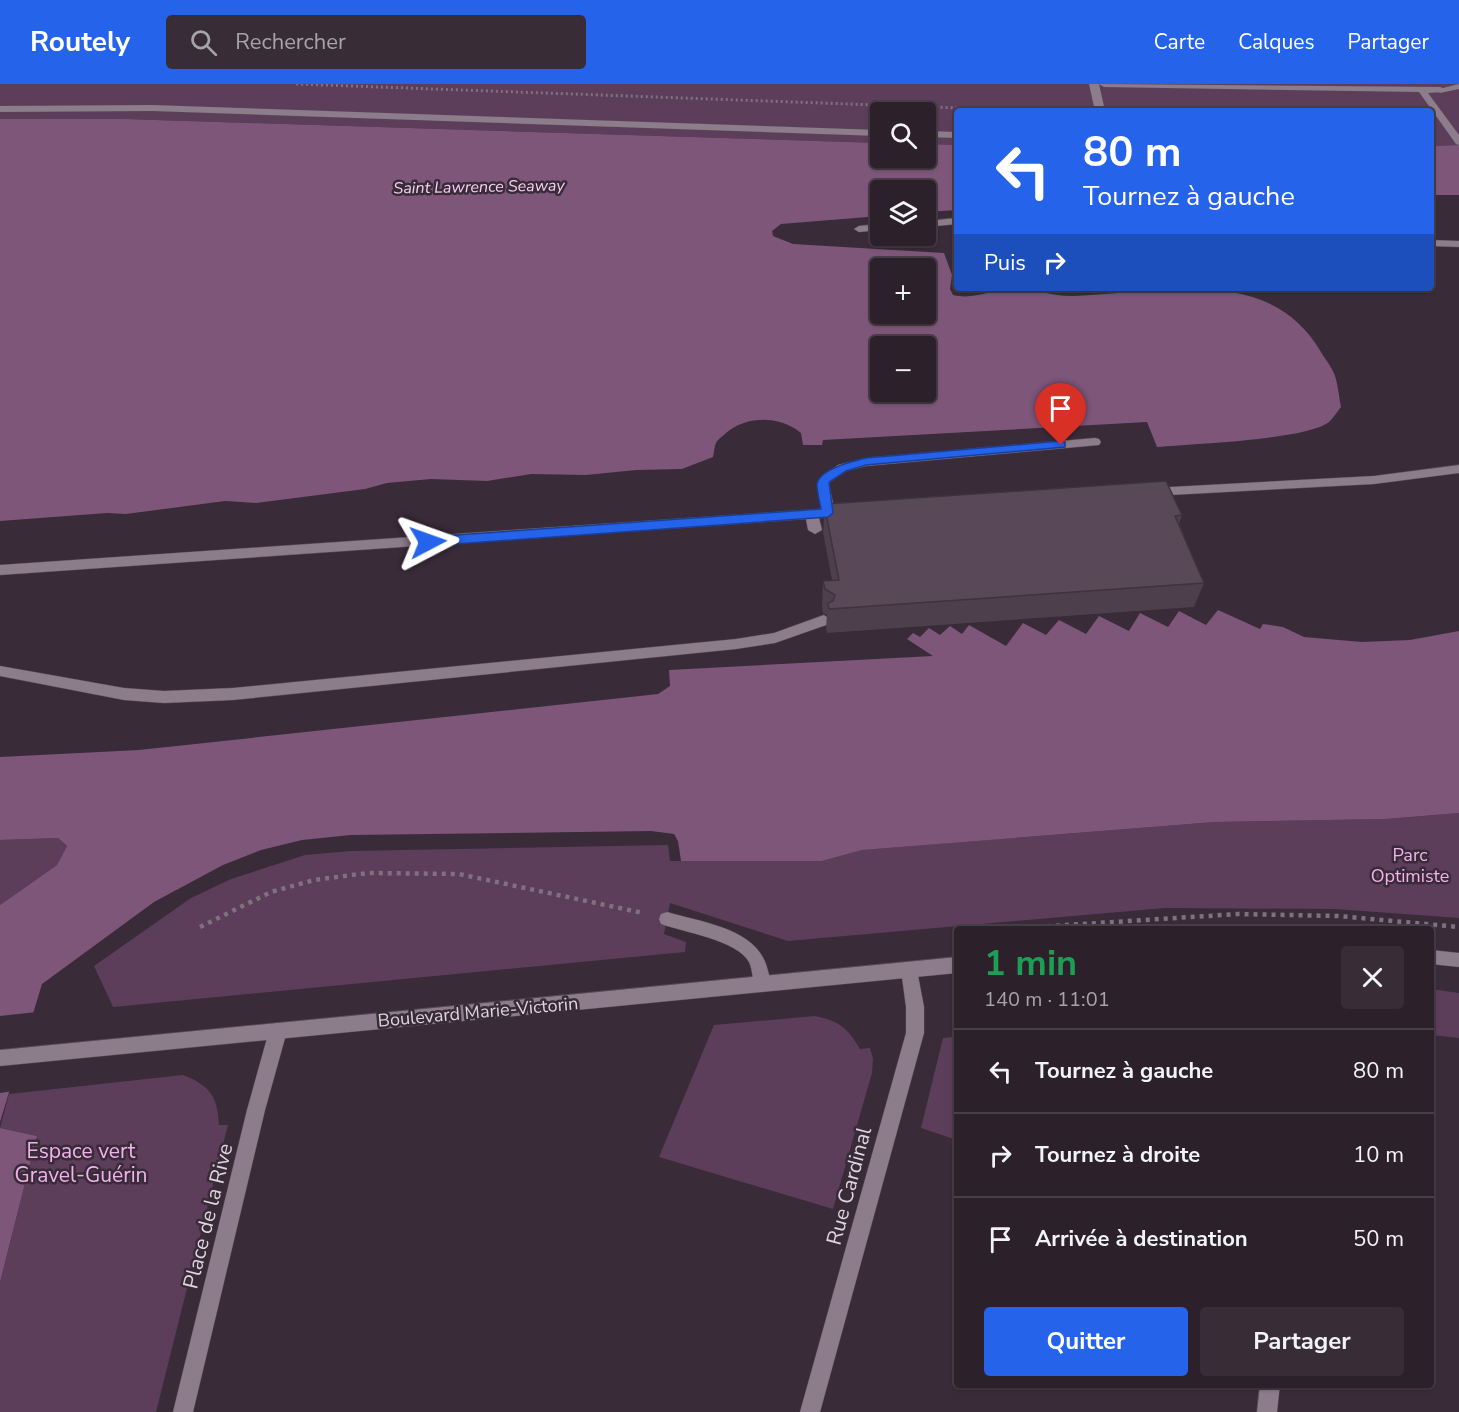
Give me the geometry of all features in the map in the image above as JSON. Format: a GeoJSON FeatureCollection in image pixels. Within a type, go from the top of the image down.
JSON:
{"type":"FeatureCollection","features":[{"type":"Feature","properties":{"kind":"street"},"geometry":{"type":"LineString","coordinates":[[1094,84],[1100,108]]}},
{"type":"Feature","properties":{"kind":"street"},"geometry":{"type":"LineString","coordinates":[[1104,84],[1422,90],[1459,88]]}},
{"type":"Feature","properties":{"kind":"street"},"geometry":{"type":"LineString","coordinates":[[1422,90],[1459,142]]}},
{"type":"Feature","properties":{"kind":"street"},"geometry":{"type":"LineString","coordinates":[[0,109],[152,108],[870,133]]}},
{"type":"Feature","properties":{"kind":"street"},"geometry":{"type":"LineString","coordinates":[[936,134],[954,135]]}},
{"type":"Feature","properties":{"kind":"street"},"geometry":{"type":"LineString","coordinates":[[936,223],[954,221]]}},
{"type":"Feature","properties":{"kind":"street"},"geometry":{"type":"LineString","coordinates":[[859,229],[870,228]]}},
{"type":"Feature","properties":{"kind":"street"},"geometry":{"type":"LineString","coordinates":[[1434,243],[1459,244]]}},
{"type":"Feature","properties":{"kind":"street"},"geometry":{"type":"LineString","coordinates":[[828,513],[824,480],[833,472],[858,464],[937,454],[1095,442]]}},
{"type":"Feature","properties":{"kind":"street"},"geometry":{"type":"LineString","coordinates":[[1141,493],[1374,480],[1459,469]]}},
{"type":"Feature","properties":{"kind":"street"},"geometry":{"type":"LineString","coordinates":[[0,570],[863,511]]}},
{"type":"Feature","properties":{"kind":"street"},"geometry":{"type":"LineString","coordinates":[[812,514],[815,530]]}},
{"type":"Feature","properties":{"kind":"street"},"geometry":{"type":"LineString","coordinates":[[0,670],[124,694],[164,697],[233,694],[736,644],[775,638],[824,620]]}},
{"type":"Feature","properties":{"kind":"street"},"geometry":{"type":"LineString","coordinates":[[667,919],[739,943],[750,950],[758,963],[762,984]]}},
{"type":"Feature","properties":{"kind":"street"},"geometry":{"type":"LineString","coordinates":[[1434,957],[1459,960]]}},
{"type":"Feature","properties":{"kind":"street","name":"Boulevard Marie-Victorin"},"geometry":{"type":"LineString","coordinates":[[0,1058],[954,965]]}},
{"type":"Feature","properties":{"kind":"street","name":"Rue Cardinal"},"geometry":{"type":"LineString","coordinates":[[810,1412],[915,1033],[915,1007],[909,970]]}},
{"type":"Feature","properties":{"kind":"street","name":"Place de la Rive"},"geometry":{"type":"LineString","coordinates":[[183,1412],[256,1110],[278,1031]]}},
{"type":"Feature","properties":{"kind":"street"},"geometry":{"type":"LineString","coordinates":[[1267,1412],[1270,1388]]}},
{"type":"Feature","properties":{"kind":"path"},"geometry":{"type":"LineString","coordinates":[[296,84],[971,108]]}},
{"type":"Feature","properties":{"kind":"path"},"geometry":{"type":"LineString","coordinates":[[200,927],[271,892],[314,880],[380,872],[459,874],[667,919]]}},
{"type":"Feature","properties":{"kind":"path"},"geometry":{"type":"LineString","coordinates":[[1047,926],[1238,914],[1338,916],[1459,927]]}},
{"type":"Feature","properties":{"kind":"green space"},"geometry":{"type":"Polygon","coordinates":[[[0,84],[1459,84],[1459,145],[1434,146],[1434,108],[954,108],[954,145],[936,144],[936,102],[870,102],[870,143],[125,119],[0,119],[0,84]]]}},
{"type":"Feature","properties":{"kind":"green space","name":"Parc Optimiste"},"geometry":{"type":"Polygon","coordinates":[[[1459,813],[1459,918],[1335,909],[1165,908],[788,941],[670,903],[664,934],[686,942],[685,952],[113,1007],[94,966],[191,898],[231,879],[305,855],[350,851],[668,845],[670,861],[822,861],[861,850],[1215,822],[1386,819],[1459,813]]]}},
{"type":"Feature","properties":{"kind":"green space"},"geometry":{"type":"Polygon","coordinates":[[[58,838],[67,846],[57,865],[0,905],[0,840],[58,838]]]}},
{"type":"Feature","properties":{"kind":"green space"},"geometry":{"type":"Polygon","coordinates":[[[1434,989],[1459,993],[1459,1038],[1434,1035],[1434,989]]]}},
{"type":"Feature","properties":{"kind":"green space"},"geometry":{"type":"Polygon","coordinates":[[[815,1016],[842,1026],[860,1049],[870,1048],[873,1059],[872,1073],[833,1209],[659,1157],[714,1025],[815,1016]]]}},
{"type":"Feature","properties":{"kind":"green space"},"geometry":{"type":"Polygon","coordinates":[[[954,1037],[954,1139],[921,1128],[943,1038],[954,1037]]]}},
{"type":"Feature","properties":{"kind":"green space","name":"Espace vert Gravel-Guérin"},"geometry":{"type":"Polygon","coordinates":[[[183,1075],[206,1088],[217,1106],[219,1125],[228,1125],[156,1412],[0,1412],[0,1282],[37,1136],[0,1128],[9,1094],[183,1075]]]}},
{"type":"Feature","properties":{"kind":"water","name":"Saint Lawrence Seaway"},"geometry":{"type":"Polygon","coordinates":[[[0,119],[125,119],[870,143],[870,168],[936,168],[936,144],[954,145],[954,210],[936,211],[936,180],[870,180],[870,217],[781,224],[772,231],[773,236],[793,244],[944,253],[952,275],[950,289],[953,295],[961,296],[975,296],[998,291],[1037,291],[1066,296],[1147,291],[1218,291],[1243,294],[1273,305],[1299,324],[1332,369],[1341,407],[1329,422],[1297,433],[1247,440],[1157,447],[1147,422],[823,440],[822,445],[803,445],[801,433],[793,427],[764,420],[735,427],[717,442],[713,457],[682,469],[636,470],[586,475],[531,474],[487,481],[431,479],[387,483],[365,489],[256,503],[225,501],[126,514],[107,513],[0,521],[0,119]]]}},
{"type":"Feature","properties":{"kind":"water"},"geometry":{"type":"Polygon","coordinates":[[[1459,145],[1459,195],[1434,195],[1434,146],[1459,145]]]}},
{"type":"Feature","properties":{"kind":"water"},"geometry":{"type":"Polygon","coordinates":[[[1218,610],[1260,629],[1263,624],[1283,627],[1304,637],[1362,642],[1410,640],[1459,631],[1459,813],[1386,819],[1215,822],[862,850],[822,861],[681,861],[678,841],[674,834],[651,831],[351,835],[302,840],[261,850],[223,865],[154,902],[42,984],[0,1122],[0,905],[57,865],[67,846],[58,838],[0,840],[0,757],[139,750],[658,694],[670,686],[669,670],[933,656],[907,639],[913,633],[920,637],[929,628],[940,635],[950,626],[962,634],[969,625],[1006,646],[1023,623],[1046,635],[1059,620],[1086,634],[1099,616],[1129,631],[1140,613],[1168,627],[1179,611],[1206,625],[1218,610]]]}},
{"type":"Feature","properties":{"kind":"water"},"geometry":{"type":"Polygon","coordinates":[[[0,1128],[37,1136],[0,1282],[0,1128]]]}},
{"type":"Feature","properties":{"kind":"pier"},"geometry":{"type":"Polygon","coordinates":[[[37,1012],[13,1091],[0,1093],[0,1016],[37,1012]]]}},
{"type":"Feature","properties":{"kind":"building"},"geometry":{"type":"Polygon","coordinates":[[[1166,481],[1182,515],[1175,516],[1204,583],[829,609],[828,603],[833,601],[835,595],[825,589],[823,581],[839,580],[826,504],[1166,481]]]}},
{"type":"Feature","properties":{"kind":"route"},"geometry":{"type":"LineString","coordinates":[[428,542],[828,513],[824,480],[842,468],[866,462],[949,453],[1061,445]]}}]}
